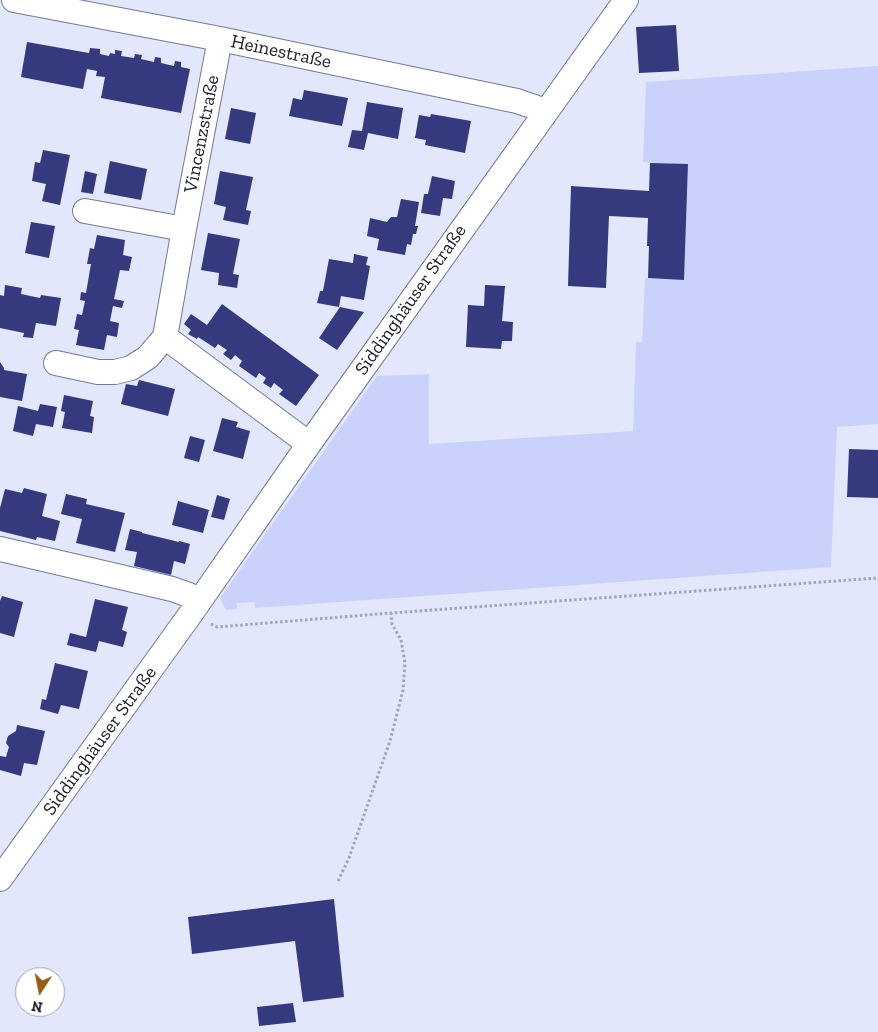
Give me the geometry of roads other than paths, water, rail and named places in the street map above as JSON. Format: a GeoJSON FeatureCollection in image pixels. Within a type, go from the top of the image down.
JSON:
{"type":"FeatureCollection","features":[{"type":"Feature","properties":{"kind":"street","name":"Heinestraße"},"geometry":{"type":"LineString","coordinates":[[14,0],[220,39],[517,101],[546,111]]}},
{"type":"Feature","properties":{"kind":"street","name":"Siddinghäuser Straße"},"geometry":{"type":"LineString","coordinates":[[0,878],[196,607],[309,444],[626,0]]}},
{"type":"Feature","properties":{"kind":"street","name":"Vincenzstraße"},"geometry":{"type":"LineString","coordinates":[[165,337],[220,39]]}},
{"type":"Feature","properties":{"kind":"street"},"geometry":{"type":"LineString","coordinates":[[85,210],[184,229]]}},
{"type":"Feature","properties":{"kind":"street"},"geometry":{"type":"LineString","coordinates":[[56,363],[98,372],[115,372],[131,368],[148,357],[165,337],[309,444]]}},
{"type":"Feature","properties":{"kind":"street"},"geometry":{"type":"LineString","coordinates":[[0,549],[172,589],[188,595],[196,607]]}}]}
